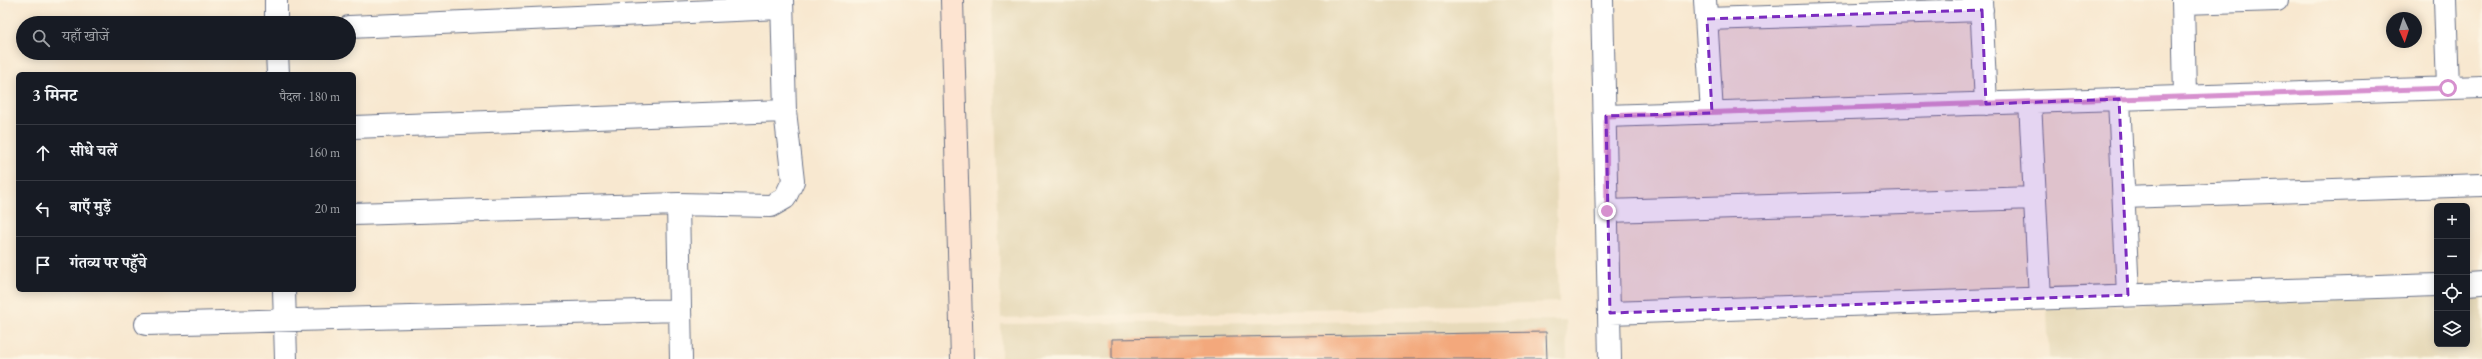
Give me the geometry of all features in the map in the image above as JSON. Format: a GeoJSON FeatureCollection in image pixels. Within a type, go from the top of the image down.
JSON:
{"type":"FeatureCollection","features":[{"type":"Feature","properties":{"kind":"street"},"geometry":{"type":"LineString","coordinates":[[276,0],[276,16]]}},
{"type":"Feature","properties":{"kind":"street"},"geometry":{"type":"LineString","coordinates":[[952,0],[962,359]]}},
{"type":"Feature","properties":{"kind":"street"},"geometry":{"type":"LineString","coordinates":[[1602,0],[1606,116],[1610,359]]}},
{"type":"Feature","properties":{"kind":"street"},"geometry":{"type":"LineString","coordinates":[[2185,97],[2183,1],[2277,0]]}},
{"type":"Feature","properties":{"kind":"street"},"geometry":{"type":"LineString","coordinates":[[2445,0],[2448,88]]}},
{"type":"Feature","properties":{"kind":"street"},"geometry":{"type":"LineString","coordinates":[[356,27],[782,4],[785,111],[793,181],[785,198],[771,206],[678,204],[356,214]]}},
{"type":"Feature","properties":{"kind":"street"},"geometry":{"type":"LineString","coordinates":[[1712,113],[1706,10],[1982,5],[1986,104]]}},
{"type":"Feature","properties":{"kind":"street"},"geometry":{"type":"LineString","coordinates":[[277,60],[278,72]]}},
{"type":"Feature","properties":{"kind":"street"},"geometry":{"type":"LineString","coordinates":[[1606,116],[2482,87]]}},
{"type":"Feature","properties":{"kind":"street"},"geometry":{"type":"LineString","coordinates":[[2119,99],[2128,295]]}},
{"type":"Feature","properties":{"kind":"street"},"geometry":{"type":"LineString","coordinates":[[2030,102],[2040,298]]}},
{"type":"Feature","properties":{"kind":"street"},"geometry":{"type":"LineString","coordinates":[[356,127],[785,111]]}},
{"type":"Feature","properties":{"kind":"street"},"geometry":{"type":"LineString","coordinates":[[2124,197],[2482,185]]}},
{"type":"Feature","properties":{"kind":"street"},"geometry":{"type":"LineString","coordinates":[[1607,211],[2034,198]]}},
{"type":"Feature","properties":{"kind":"street"},"geometry":{"type":"LineString","coordinates":[[678,204],[681,359]]}},
{"type":"Feature","properties":{"kind":"street"},"geometry":{"type":"LineString","coordinates":[[2470,284],[2482,283]]}},
{"type":"Feature","properties":{"kind":"street"},"geometry":{"type":"LineString","coordinates":[[1610,313],[2434,285]]}},
{"type":"Feature","properties":{"kind":"street"},"geometry":{"type":"LineString","coordinates":[[284,292],[286,359]]}},
{"type":"Feature","properties":{"kind":"street"},"geometry":{"type":"LineString","coordinates":[[146,324],[680,310]]}},
{"type":"Feature","properties":{"kind":"highlighted area"},"geometry":{"type":"Polygon","coordinates":[[[1982,10],[1986,104],[2119,99],[2128,295],[1610,313],[1606,116],[1712,113],[1707,19],[1982,10]]]}},
{"type":"Feature","properties":{"kind":"shaded area"},"geometry":{"type":"Polygon","coordinates":[[[992,0],[1550,0],[1559,302],[1001,318],[992,0]]]}},
{"type":"Feature","properties":{"kind":"shaded area"},"geometry":{"type":"Polygon","coordinates":[[[2470,295],[2482,295],[2482,359],[2049,359],[2047,309],[2434,296],[2434,347],[2470,347],[2470,295]]]}},
{"type":"Feature","properties":{"kind":"shaded area"},"geometry":{"type":"Polygon","coordinates":[[[1566,320],[1567,359],[1001,359],[1001,324],[1566,320]]]}},
{"type":"Feature","properties":{"kind":"building"},"geometry":{"type":"Polygon","coordinates":[[[1546,332],[1547,359],[1112,359],[1112,339],[1546,332]]]}},
{"type":"Feature","properties":{"kind":"route"},"geometry":{"type":"LineString","coordinates":[[1607,211],[1606,116],[2448,88]]}}]}
